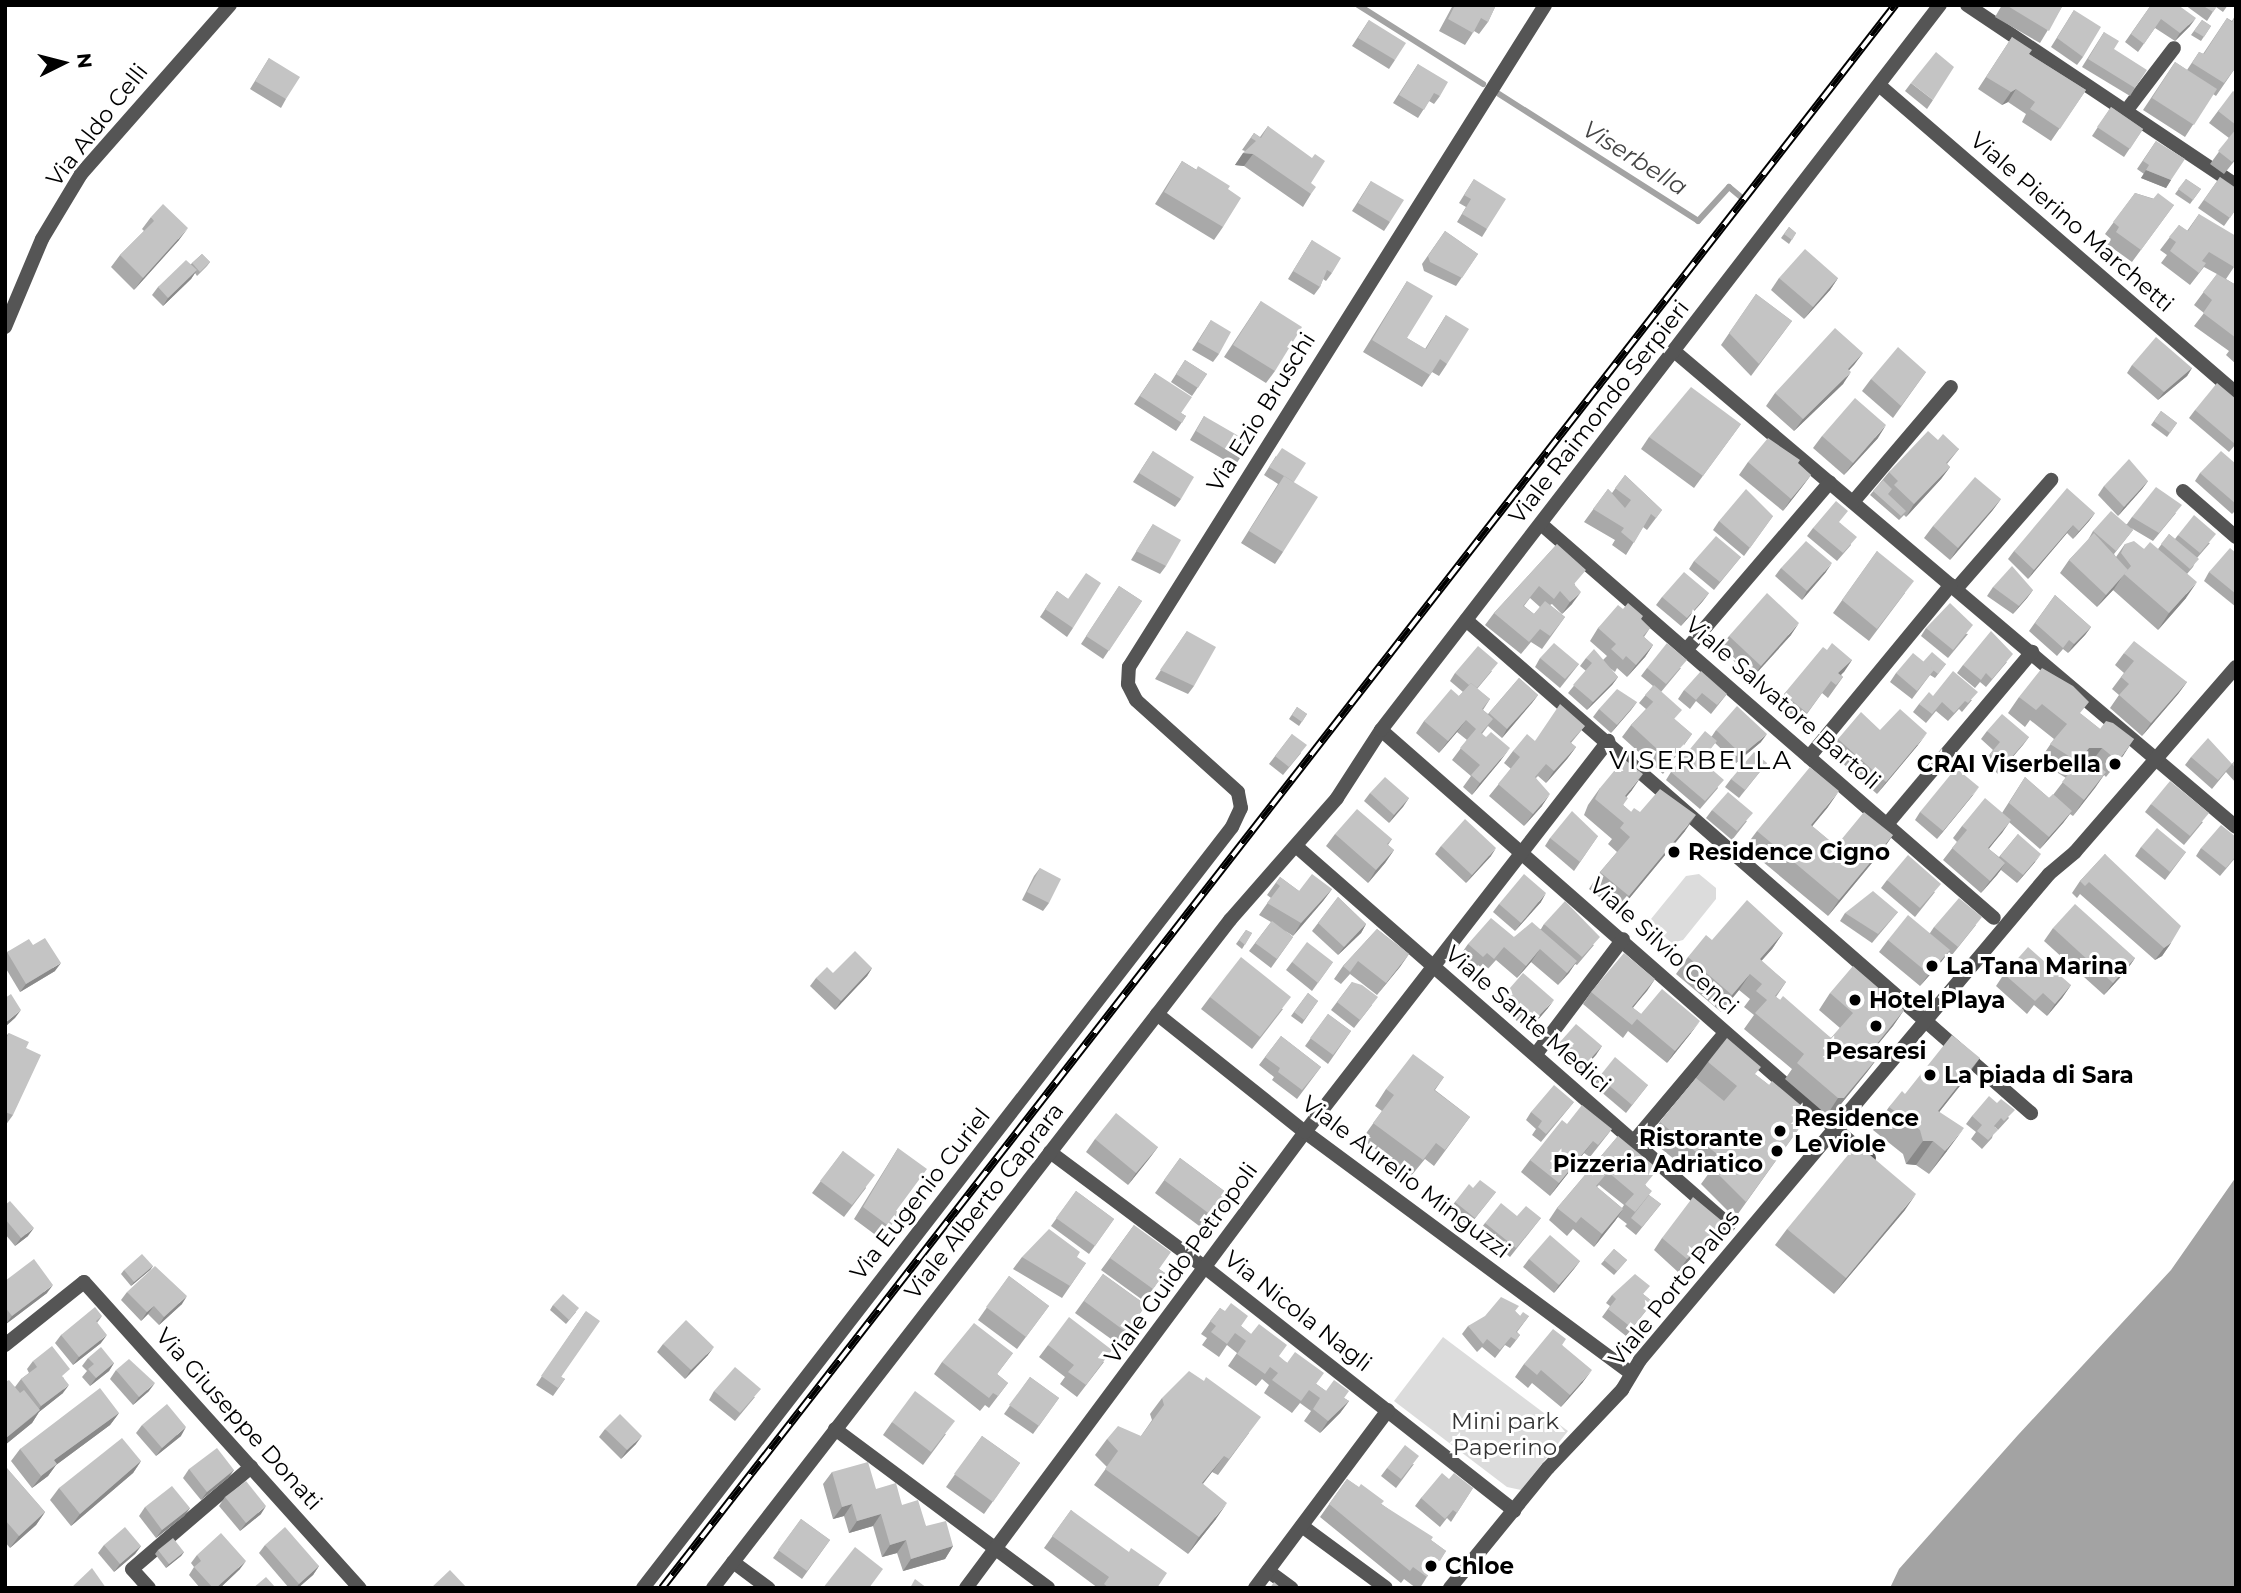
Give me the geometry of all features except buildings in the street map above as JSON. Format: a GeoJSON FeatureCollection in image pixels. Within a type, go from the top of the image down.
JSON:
{"type":"FeatureCollection","features":[{"type":"Feature","properties":{"kind":"street","name":"Via Aldo Celli"},"geometry":{"type":"LineString","coordinates":[[5,327],[42,240],[81,174],[230,5]]}},
{"type":"Feature","properties":{"kind":"street","name":"Via Ezio Bruschi"},"geometry":{"type":"LineString","coordinates":[[1232,827],[1241,808],[1238,792],[1136,699],[1128,684],[1129,667],[1545,5]]}},
{"type":"Feature","properties":{"kind":"street","name":"Viale Raimondo Serpieri"},"geometry":{"type":"LineString","coordinates":[[1297,847],[1337,798],[1381,730],[1940,5]]}},
{"type":"Feature","properties":{"kind":"street"},"geometry":{"type":"LineString","coordinates":[[1967,5],[2235,183]]}},
{"type":"Feature","properties":{"kind":"street"},"geometry":{"type":"LineString","coordinates":[[2126,111],[2174,48]]}},
{"type":"Feature","properties":{"kind":"street","name":"Viale Pierino Marchetti"},"geometry":{"type":"LineString","coordinates":[[1879,85],[2236,393]]}},
{"type":"Feature","properties":{"kind":"street"},"geometry":{"type":"LineString","coordinates":[[1674,351],[2236,827]]}},
{"type":"Feature","properties":{"kind":"street"},"geometry":{"type":"LineString","coordinates":[[1853,502],[1951,387]]}},
{"type":"Feature","properties":{"kind":"street"},"geometry":{"type":"LineString","coordinates":[[1809,757],[1953,587],[2051,480]]}},
{"type":"Feature","properties":{"kind":"street"},"geometry":{"type":"LineString","coordinates":[[1686,650],[1830,482]]}},
{"type":"Feature","properties":{"kind":"street"},"geometry":{"type":"LineString","coordinates":[[2183,491],[2236,537]]}},
{"type":"Feature","properties":{"kind":"street","name":"Viale Salvatore Bartoli"},"geometry":{"type":"LineString","coordinates":[[1541,524],[1888,823],[1994,918]]}},
{"type":"Feature","properties":{"kind":"street"},"geometry":{"type":"LineString","coordinates":[[1466,620],[1928,1018],[2031,1112]]}},
{"type":"Feature","properties":{"kind":"street"},"geometry":{"type":"LineString","coordinates":[[1888,823],[2032,652]]}},
{"type":"Feature","properties":{"kind":"street","name":"Viale Porto Palos"},"geometry":{"type":"LineString","coordinates":[[1450,1588],[1514,1511],[1622,1390],[1631,1373],[2049,874],[2076,852],[2236,667]]}},
{"type":"Feature","properties":{"kind":"street","name":"Viale Silvio Cenci"},"geometry":{"type":"LineString","coordinates":[[1381,730],[1525,851],[1885,1173]]}},
{"type":"Feature","properties":{"kind":"street","name":"Viale Guido Petropoli"},"geometry":{"type":"LineString","coordinates":[[966,1588],[1207,1269],[1305,1132],[1608,741]]}},
{"type":"Feature","properties":{"kind":"street","name":"Via Eugenio Curiel"},"geometry":{"type":"LineString","coordinates":[[643,1588],[1232,827]]}},
{"type":"Feature","properties":{"kind":"street","name":"Viale Sante Medici"},"geometry":{"type":"LineString","coordinates":[[1297,847],[1730,1225]]}},
{"type":"Feature","properties":{"kind":"street","name":"Viale Alberto Caprara"},"geometry":{"type":"LineString","coordinates":[[713,1588],[1230,920],[1297,847]]}},
{"type":"Feature","properties":{"kind":"street"},"geometry":{"type":"LineString","coordinates":[[1536,1054],[1623,939]]}},
{"type":"Feature","properties":{"kind":"street","name":"Viale Aurelio Minguzzi"},"geometry":{"type":"LineString","coordinates":[[1157,1014],[1305,1132],[1631,1373]]}},
{"type":"Feature","properties":{"kind":"street"},"geometry":{"type":"LineString","coordinates":[[1634,1141],[1726,1033]]}},
{"type":"Feature","properties":{"kind":"street","name":"Via Nicola Nagli"},"geometry":{"type":"LineString","coordinates":[[1050,1152],[1388,1409],[1514,1511]]}},
{"type":"Feature","properties":{"kind":"street","name":"Via Giuseppe Donati"},"geometry":{"type":"LineString","coordinates":[[5,1345],[84,1282],[360,1588]]}},
{"type":"Feature","properties":{"kind":"street"},"geometry":{"type":"LineString","coordinates":[[1255,1588],[1388,1409]]}},
{"type":"Feature","properties":{"kind":"street"},"geometry":{"type":"LineString","coordinates":[[835,1429],[1048,1588]]}},
{"type":"Feature","properties":{"kind":"street"},"geometry":{"type":"LineString","coordinates":[[149,1588],[132,1569],[251,1467]]}},
{"type":"Feature","properties":{"kind":"street"},"geometry":{"type":"LineString","coordinates":[[1302,1526],[1386,1588]]}},
{"type":"Feature","properties":{"kind":"street"},"geometry":{"type":"LineString","coordinates":[[733,1562],[768,1588]]}},
{"type":"Feature","properties":{"kind":"street"},"geometry":{"type":"LineString","coordinates":[[1268,1571],[1291,1588]]}},
{"type":"Feature","properties":{"kind":"green space"},"geometry":{"type":"Polygon","coordinates":[[[1699,874],[1716,888],[1716,899],[1683,940],[1672,943],[1653,928],[1651,919],[1686,876],[1699,874]]]}},
{"type":"Feature","properties":{"kind":"green space","name":"Mini park Paperino"},"geometry":{"type":"Polygon","coordinates":[[[1443,1337],[1568,1431],[1521,1490],[1507,1487],[1394,1401],[1443,1337]]]}},
{"type":"Feature","properties":{"kind":"shaded area"},"geometry":{"type":"Polygon","coordinates":[[[2236,1177],[2236,1588],[1890,1588],[1899,1569],[2018,1435],[2171,1270],[2236,1177]]]}},
{"type":"Feature","properties":{"kind":"waterway","name":"Viserbella"},"geometry":{"type":"LineString","coordinates":[[1358,5],[1483,84]]}},
{"type":"Feature","properties":{"kind":"waterway","name":"Viserbella"},"geometry":{"type":"LineString","coordinates":[[1499,94],[1698,221],[1729,187],[1741,197]]}},
{"type":"Feature","properties":{"kind":"railway"},"geometry":{"type":"LineString","coordinates":[[662,1588],[1895,5]]}},
{"type":"Feature","properties":{"kind":"place","name":"CRAI Viserbella"},"geometry":{"type":"Point","coordinates":[2115,764]}},
{"type":"Feature","properties":{"kind":"place","name":"Residence Cigno"},"geometry":{"type":"Point","coordinates":[1674,852]}},
{"type":"Feature","properties":{"kind":"place","name":"La Tana Marina"},"geometry":{"type":"Point","coordinates":[1932,966]}},
{"type":"Feature","properties":{"kind":"place","name":"Hotel Playa"},"geometry":{"type":"Point","coordinates":[1855,1000]}},
{"type":"Feature","properties":{"kind":"place","name":"Pesaresi"},"geometry":{"type":"Point","coordinates":[1876,1026]}},
{"type":"Feature","properties":{"kind":"place","name":"La piada di Sara"},"geometry":{"type":"Point","coordinates":[1930,1075]}},
{"type":"Feature","properties":{"kind":"place","name":"Residence Le viole"},"geometry":{"type":"Point","coordinates":[1780,1131]}},
{"type":"Feature","properties":{"kind":"place","name":"Ristorante Pizzeria Adriatico"},"geometry":{"type":"Point","coordinates":[1777,1151]}},
{"type":"Feature","properties":{"kind":"place","name":"Chloe"},"geometry":{"type":"Point","coordinates":[1431,1566]}},
{"type":"Feature","properties":{"kind":"district","name":"VISERBELLA"},"geometry":{"type":"Point","coordinates":[1701,761]}}]}
